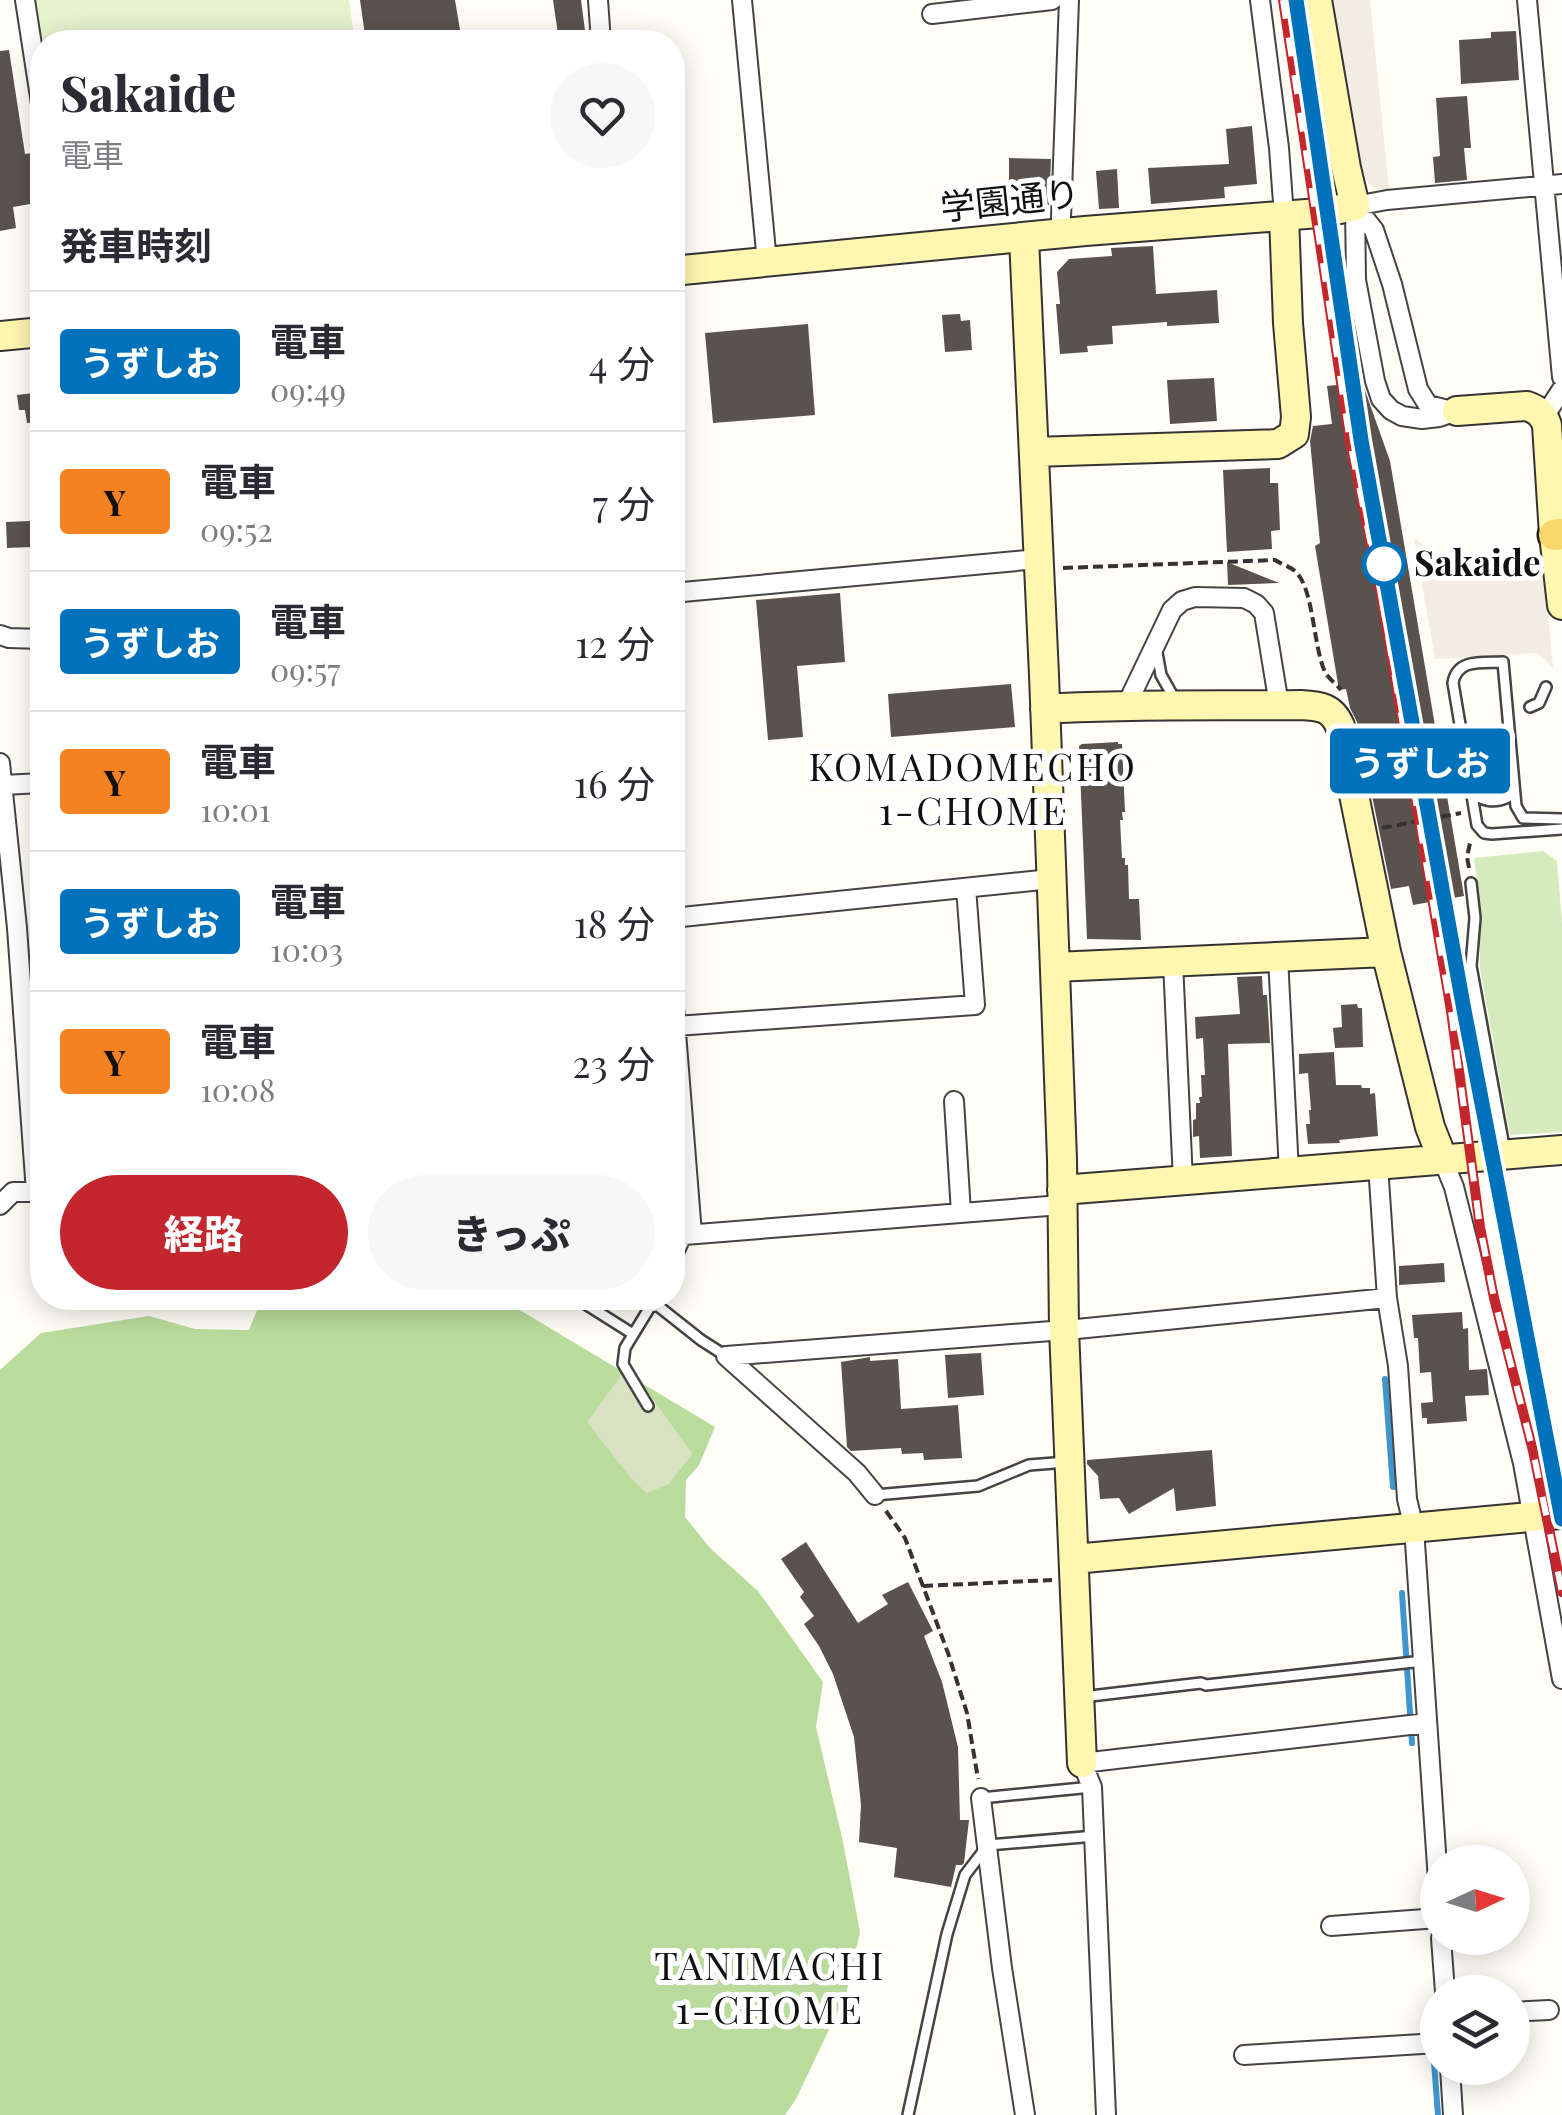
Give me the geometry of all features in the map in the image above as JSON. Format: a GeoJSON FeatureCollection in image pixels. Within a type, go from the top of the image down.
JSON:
{"type":"FeatureCollection","features":[{"type":"Feature","properties":{"kind":"street"},"geometry":{"type":"LineString","coordinates":[[25,0],[30,32]]}},
{"type":"Feature","properties":{"kind":"street"},"geometry":{"type":"LineString","coordinates":[[598,0],[600,30]]}},
{"type":"Feature","properties":{"kind":"street"},"geometry":{"type":"LineString","coordinates":[[742,0],[767,262]]}},
{"type":"Feature","properties":{"kind":"street"},"geometry":{"type":"LineString","coordinates":[[932,14],[1052,0]]}},
{"type":"Feature","properties":{"kind":"street"},"geometry":{"type":"LineString","coordinates":[[1063,233],[1070,0]]}},
{"type":"Feature","properties":{"kind":"street"},"geometry":{"type":"LineString","coordinates":[[1034,452],[1278,444],[1294,434],[1279,148],[1260,0]]}},
{"type":"Feature","properties":{"kind":"street"},"geometry":{"type":"LineString","coordinates":[[1318,0],[1355,206],[1356,280],[1381,399],[1402,416],[1422,419],[1527,406],[1544,416],[1562,604]]}},
{"type":"Feature","properties":{"kind":"street"},"geometry":{"type":"LineString","coordinates":[[1527,0],[1554,185],[1562,376]]}},
{"type":"Feature","properties":{"kind":"street"},"geometry":{"type":"LineString","coordinates":[[1355,206],[1554,185]]}},
{"type":"Feature","properties":{"kind":"street"},"geometry":{"type":"LineString","coordinates":[[1355,206],[1376,236],[1418,390],[1428,405],[1457,412]]}},
{"type":"Feature","properties":{"kind":"street","name":"学園通り"},"geometry":{"type":"LineString","coordinates":[[685,270],[1284,216],[1355,206]]}},
{"type":"Feature","properties":{"kind":"street"},"geometry":{"type":"LineString","coordinates":[[1024,238],[1034,452],[1048,563],[1045,710],[1070,1462],[1068,1569],[1094,1836],[1106,2115]]}},
{"type":"Feature","properties":{"kind":"street"},"geometry":{"type":"LineString","coordinates":[[0,336],[30,333]]}},
{"type":"Feature","properties":{"kind":"street"},"geometry":{"type":"LineString","coordinates":[[1544,416],[1562,389]]}},
{"type":"Feature","properties":{"kind":"street"},"geometry":{"type":"LineString","coordinates":[[685,592],[1048,563]]}},
{"type":"Feature","properties":{"kind":"street"},"geometry":{"type":"LineString","coordinates":[[1128,704],[1172,610],[1195,597],[1244,598],[1264,613],[1278,706]]}},
{"type":"Feature","properties":{"kind":"street"},"geometry":{"type":"LineString","coordinates":[[0,634],[30,639]]}},
{"type":"Feature","properties":{"kind":"street"},"geometry":{"type":"LineString","coordinates":[[1045,710],[1128,704],[1320,706],[1336,716],[1386,952],[1430,1127],[1458,1206],[1523,1463],[1548,1516],[1562,1678]]}},
{"type":"Feature","properties":{"kind":"street"},"geometry":{"type":"LineString","coordinates":[[0,763],[8,930],[30,1110]]}},
{"type":"Feature","properties":{"kind":"street"},"geometry":{"type":"LineString","coordinates":[[1,776],[30,781]]}},
{"type":"Feature","properties":{"kind":"street"},"geometry":{"type":"LineString","coordinates":[[685,917],[1051,879]]}},
{"type":"Feature","properties":{"kind":"street"},"geometry":{"type":"LineString","coordinates":[[685,1025],[975,1005],[966,888]]}},
{"type":"Feature","properties":{"kind":"street"},"geometry":{"type":"LineString","coordinates":[[1055,967],[1386,952]]}},
{"type":"Feature","properties":{"kind":"street"},"geometry":{"type":"LineString","coordinates":[[1278,957],[1289,1172]]}},
{"type":"Feature","properties":{"kind":"street"},"geometry":{"type":"LineString","coordinates":[[1172,962],[1183,1180]]}},
{"type":"Feature","properties":{"kind":"street"},"geometry":{"type":"LineString","coordinates":[[954,1101],[961,1213]]}},
{"type":"Feature","properties":{"kind":"street"},"geometry":{"type":"LineString","coordinates":[[685,1235],[961,1213],[1183,1180],[1562,1150]]}},
{"type":"Feature","properties":{"kind":"street"},"geometry":{"type":"LineString","coordinates":[[1378,1165],[1386,1298],[1398,1366],[1407,1498],[1414,1528],[1412,1662],[1433,1845]]}},
{"type":"Feature","properties":{"kind":"street"},"geometry":{"type":"LineString","coordinates":[[0,1205],[14,1192],[30,1192]]}},
{"type":"Feature","properties":{"kind":"street"},"geometry":{"type":"LineString","coordinates":[[726,1356],[1386,1298]]}},
{"type":"Feature","properties":{"kind":"street"},"geometry":{"type":"LineString","coordinates":[[726,1356],[857,1472],[875,1495]]}},
{"type":"Feature","properties":{"kind":"street"},"geometry":{"type":"LineString","coordinates":[[1068,1569],[1548,1516]]}},
{"type":"Feature","properties":{"kind":"street"},"geometry":{"type":"LineString","coordinates":[[1087,1775],[1417,1724]]}},
{"type":"Feature","properties":{"kind":"street"},"geometry":{"type":"LineString","coordinates":[[981,1798],[1002,1968],[1026,2115]]}},
{"type":"Feature","properties":{"kind":"street"},"geometry":{"type":"LineString","coordinates":[[1332,1926],[1420,1919]]}},
{"type":"Feature","properties":{"kind":"street"},"geometry":{"type":"LineString","coordinates":[[1530,2011],[1548,2010]]}},
{"type":"Feature","properties":{"kind":"street"},"geometry":{"type":"LineString","coordinates":[[1244,2055],[1420,2044]]}},
{"type":"Feature","properties":{"kind":"street"},"geometry":{"type":"LineString","coordinates":[[1451,2085],[1454,2115]]}},
{"type":"Feature","properties":{"kind":"lane"},"geometry":{"type":"LineString","coordinates":[[1156,645],[1164,683],[1183,707]]}},
{"type":"Feature","properties":{"kind":"lane"},"geometry":{"type":"LineString","coordinates":[[1562,819],[1522,818],[1516,806],[1503,662],[1465,665],[1454,673],[1453,683],[1477,825],[1484,833],[1562,829]]}},
{"type":"Feature","properties":{"kind":"lane"},"geometry":{"type":"LineString","coordinates":[[1530,707],[1540,703],[1546,687]]}},
{"type":"Feature","properties":{"kind":"lane"},"geometry":{"type":"LineString","coordinates":[[1470,790],[1484,800],[1504,800],[1512,792],[1514,778]]}},
{"type":"Feature","properties":{"kind":"lane"},"geometry":{"type":"LineString","coordinates":[[1471,883],[1475,918],[1472,966],[1505,1155]]}},
{"type":"Feature","properties":{"kind":"lane"},"geometry":{"type":"LineString","coordinates":[[595,1310],[634,1334]]}},
{"type":"Feature","properties":{"kind":"lane"},"geometry":{"type":"LineString","coordinates":[[648,1310],[625,1348],[622,1364],[648,1406]]}},
{"type":"Feature","properties":{"kind":"lane"},"geometry":{"type":"LineString","coordinates":[[666,1310],[726,1356]]}},
{"type":"Feature","properties":{"kind":"lane"},"geometry":{"type":"LineString","coordinates":[[875,1495],[978,1486],[1030,1465],[1070,1462]]}},
{"type":"Feature","properties":{"kind":"lane"},"geometry":{"type":"LineString","coordinates":[[1079,1697],[1412,1662]]}},
{"type":"Feature","properties":{"kind":"lane"},"geometry":{"type":"LineString","coordinates":[[981,1798],[1087,1775]]}},
{"type":"Feature","properties":{"kind":"lane"},"geometry":{"type":"LineString","coordinates":[[908,2115],[947,1934],[965,1875],[988,1845],[1094,1836]]}},
{"type":"Feature","properties":{"kind":"path"},"geometry":{"type":"LineString","coordinates":[[1048,563],[1275,560],[1296,572],[1303,584],[1326,675],[1350,698]]}},
{"type":"Feature","properties":{"kind":"path"},"geometry":{"type":"LineString","coordinates":[[1376,828],[1461,813]]}},
{"type":"Feature","properties":{"kind":"path"},"geometry":{"type":"LineString","coordinates":[[1470,844],[1467,857],[1471,883]]}},
{"type":"Feature","properties":{"kind":"path"},"geometry":{"type":"LineString","coordinates":[[875,1495],[905,1538],[948,1653],[967,1713],[981,1798]]}},
{"type":"Feature","properties":{"kind":"path"},"geometry":{"type":"LineString","coordinates":[[923,1586],[1068,1569]]}},
{"type":"Feature","properties":{"kind":"green space"},"geometry":{"type":"Polygon","coordinates":[[[30,0],[349,0],[353,30],[35,30],[30,0]]]}},
{"type":"Feature","properties":{"kind":"green space"},"geometry":{"type":"Polygon","coordinates":[[[1543,851],[1557,861],[1562,923],[1562,1132],[1510,1135],[1480,968],[1480,904],[1474,858],[1543,851]]]}},
{"type":"Feature","properties":{"kind":"green space"},"geometry":{"type":"Polygon","coordinates":[[[257,1310],[520,1310],[715,1427],[699,1465],[686,1480],[685,1517],[710,1548],[758,1591],[823,1682],[816,1727],[860,1932],[846,1994],[785,2115],[0,2115],[0,1370],[41,1333],[149,1316],[195,1329],[249,1330],[257,1310]]]}},
{"type":"Feature","properties":{"kind":"green space"},"geometry":{"type":"Polygon","coordinates":[[[629,1365],[692,1454],[669,1484],[647,1493],[587,1422],[629,1365]]]}},
{"type":"Feature","properties":{"kind":"shaded area"},"geometry":{"type":"Polygon","coordinates":[[[1332,0],[1370,0],[1389,189],[1376,189],[1367,182],[1353,139],[1332,0]]]}},
{"type":"Feature","properties":{"kind":"shaded area"},"geometry":{"type":"Polygon","coordinates":[[[1414,538],[1436,555],[1503,552],[1527,559],[1541,575],[1546,591],[1553,669],[1537,653],[1435,659],[1414,538]]]}},
{"type":"Feature","properties":{"kind":"building"},"geometry":{"type":"Polygon","coordinates":[[[360,0],[455,0],[460,30],[364,30],[360,0]]]}},
{"type":"Feature","properties":{"kind":"building"},"geometry":{"type":"Polygon","coordinates":[[[553,0],[581,0],[585,30],[557,30],[553,0]]]}},
{"type":"Feature","properties":{"kind":"building"},"geometry":{"type":"Polygon","coordinates":[[[1516,31],[1519,80],[1461,84],[1459,40],[1491,38],[1491,32],[1516,31]]]}},
{"type":"Feature","properties":{"kind":"building"},"geometry":{"type":"Polygon","coordinates":[[[9,50],[25,154],[30,153],[30,204],[13,207],[16,228],[0,231],[0,51],[9,50]]]}},
{"type":"Feature","properties":{"kind":"building"},"geometry":{"type":"Polygon","coordinates":[[[1467,96],[1471,148],[1464,148],[1467,180],[1435,183],[1433,157],[1440,156],[1436,98],[1467,96]]]}},
{"type":"Feature","properties":{"kind":"building"},"geometry":{"type":"Polygon","coordinates":[[[1252,126],[1257,184],[1224,187],[1225,198],[1151,204],[1148,168],[1229,164],[1226,129],[1252,126]]]}},
{"type":"Feature","properties":{"kind":"building"},"geometry":{"type":"Polygon","coordinates":[[[1009,158],[1051,159],[1049,205],[1038,205],[1039,187],[1009,186],[1009,158]]]}},
{"type":"Feature","properties":{"kind":"building"},"geometry":{"type":"Polygon","coordinates":[[[1117,169],[1119,208],[1099,209],[1096,171],[1117,169]]]}},
{"type":"Feature","properties":{"kind":"building"},"geometry":{"type":"Polygon","coordinates":[[[1153,246],[1156,294],[1217,290],[1219,323],[1112,326],[1113,344],[1087,346],[1088,352],[1060,354],[1057,272],[1069,259],[1112,256],[1111,248],[1153,246]]]}},
{"type":"Feature","properties":{"kind":"building"},"geometry":{"type":"Polygon","coordinates":[[[960,314],[961,321],[970,320],[972,350],[945,352],[942,315],[960,314]]]}},
{"type":"Feature","properties":{"kind":"building"},"geometry":{"type":"Polygon","coordinates":[[[808,324],[815,415],[713,423],[705,333],[808,324]]]}},
{"type":"Feature","properties":{"kind":"building"},"geometry":{"type":"Polygon","coordinates":[[[1214,378],[1217,421],[1170,424],[1167,380],[1214,378]]]}},
{"type":"Feature","properties":{"kind":"building"},"geometry":{"type":"Polygon","coordinates":[[[1362,382],[1390,461],[1464,896],[1413,905],[1409,886],[1391,889],[1357,722],[1346,689],[1339,690],[1315,546],[1320,543],[1310,441],[1313,426],[1332,424],[1327,386],[1362,382]]]}},
{"type":"Feature","properties":{"kind":"building"},"geometry":{"type":"Polygon","coordinates":[[[30,393],[30,423],[25,410],[19,410],[17,395],[30,393]]]}},
{"type":"Feature","properties":{"kind":"building"},"geometry":{"type":"Polygon","coordinates":[[[1270,468],[1270,483],[1278,483],[1280,530],[1271,531],[1272,549],[1227,552],[1223,470],[1270,468]]]}},
{"type":"Feature","properties":{"kind":"building"},"geometry":{"type":"Polygon","coordinates":[[[30,521],[30,547],[7,548],[6,522],[30,521]]]}},
{"type":"Feature","properties":{"kind":"building"},"geometry":{"type":"Polygon","coordinates":[[[1227,562],[1279,583],[1228,585],[1227,562]]]}},
{"type":"Feature","properties":{"kind":"building"},"geometry":{"type":"Polygon","coordinates":[[[840,593],[845,662],[797,666],[803,737],[768,740],[756,600],[840,593]]]}},
{"type":"Feature","properties":{"kind":"building"},"geometry":{"type":"Polygon","coordinates":[[[1011,684],[1015,727],[891,737],[888,694],[1011,684]]]}},
{"type":"Feature","properties":{"kind":"building"},"geometry":{"type":"Polygon","coordinates":[[[1122,744],[1125,812],[1120,820],[1122,858],[1128,865],[1129,899],[1139,899],[1141,940],[1087,939],[1079,746],[1122,744]]]}},
{"type":"Feature","properties":{"kind":"building"},"geometry":{"type":"Polygon","coordinates":[[[1262,976],[1270,1043],[1228,1044],[1232,1156],[1200,1158],[1199,1136],[1193,1137],[1193,1120],[1196,1103],[1202,1097],[1201,1075],[1205,1075],[1203,1038],[1196,1039],[1195,1017],[1240,1014],[1237,977],[1262,976]]]}},
{"type":"Feature","properties":{"kind":"building"},"geometry":{"type":"Polygon","coordinates":[[[1357,1004],[1362,1008],[1363,1047],[1335,1048],[1333,1028],[1342,1027],[1341,1005],[1357,1004]]]}},
{"type":"Feature","properties":{"kind":"building"},"geometry":{"type":"Polygon","coordinates":[[[1334,1052],[1336,1085],[1361,1085],[1370,1088],[1370,1094],[1375,1093],[1378,1136],[1308,1144],[1308,1073],[1299,1074],[1299,1054],[1334,1052]]]}},
{"type":"Feature","properties":{"kind":"building"},"geometry":{"type":"Polygon","coordinates":[[[1444,1263],[1445,1282],[1399,1285],[1399,1266],[1444,1263]]]}},
{"type":"Feature","properties":{"kind":"building"},"geometry":{"type":"Polygon","coordinates":[[[1462,1312],[1463,1329],[1468,1328],[1469,1370],[1487,1369],[1489,1395],[1465,1396],[1467,1421],[1427,1424],[1427,1418],[1422,1418],[1421,1403],[1433,1402],[1431,1372],[1420,1373],[1412,1315],[1462,1312]]]}},
{"type":"Feature","properties":{"kind":"building"},"geometry":{"type":"Polygon","coordinates":[[[981,1353],[984,1395],[948,1398],[945,1355],[981,1353]]]}},
{"type":"Feature","properties":{"kind":"building"},"geometry":{"type":"Polygon","coordinates":[[[870,1357],[870,1361],[898,1359],[901,1409],[958,1405],[962,1458],[924,1460],[923,1453],[902,1454],[901,1448],[851,1451],[847,1447],[841,1362],[870,1357]]]}},
{"type":"Feature","properties":{"kind":"building"},"geometry":{"type":"Polygon","coordinates":[[[1212,1450],[1216,1506],[1176,1511],[1174,1488],[1129,1514],[1119,1498],[1100,1499],[1098,1476],[1087,1464],[1087,1460],[1212,1450]]]}},
{"type":"Feature","properties":{"kind":"building"},"geometry":{"type":"Polygon","coordinates":[[[806,1542],[858,1623],[888,1604],[882,1595],[908,1582],[933,1631],[924,1636],[942,1682],[958,1747],[960,1820],[969,1820],[964,1863],[956,1865],[951,1887],[894,1877],[897,1848],[859,1842],[861,1805],[854,1737],[833,1674],[804,1624],[814,1616],[800,1597],[804,1592],[781,1559],[806,1542]]]}},
{"type":"Feature","properties":{"kind":"waterway"},"geometry":{"type":"LineString","coordinates":[[1385,1379],[1393,1487]]}},
{"type":"Feature","properties":{"kind":"waterway"},"geometry":{"type":"LineString","coordinates":[[1402,1593],[1412,1743]]}},
{"type":"Feature","properties":{"kind":"waterway"},"geometry":{"type":"LineString","coordinates":[[1436,2085],[1438,2115]]}},
{"type":"Feature","properties":{"kind":"railway"},"geometry":{"type":"LineString","coordinates":[[1283,0],[1350,442],[1381,594],[1451,1011],[1480,1227],[1562,1592]]}},
{"type":"Feature","properties":{"kind":"railway"},"geometry":{"type":"LineString","coordinates":[[1466,1024],[1562,1520]]}},
{"type":"Feature","properties":{"kind":"train","name":"うずしお"},"geometry":{"type":"LineString","coordinates":[[1296,0],[1361,440],[1464,1010],[1562,1519]]}},
{"type":"Feature","properties":{"kind":"place","name":"Sakaide"},"geometry":{"type":"Point","coordinates":[1384,564]}},
{"type":"Feature","properties":{"kind":"district","name":"KOMADOMECHO 1-CHOME"},"geometry":{"type":"Point","coordinates":[973,790]}},
{"type":"Feature","properties":{"kind":"district","name":"TANIMACHI 1-CHOME"},"geometry":{"type":"Point","coordinates":[770,1989]}}]}
